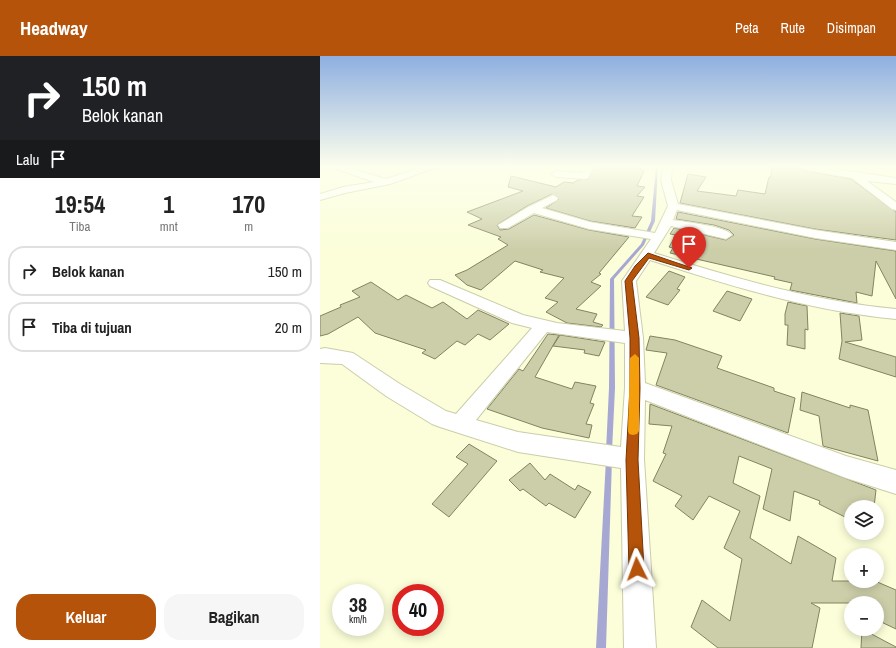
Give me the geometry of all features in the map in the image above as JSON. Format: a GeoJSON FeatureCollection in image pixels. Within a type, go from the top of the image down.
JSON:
{"type":"FeatureCollection","features":[{"type":"Feature","properties":{"kind":"street"},"geometry":{"type":"LineString","coordinates":[[640,648],[628,459],[635,388],[629,337],[629,281],[660,231],[664,195]]}},
{"type":"Feature","properties":{"kind":"street"},"geometry":{"type":"LineString","coordinates":[[881,195],[896,207]]}},
{"type":"Feature","properties":{"kind":"street"},"geometry":{"type":"LineString","coordinates":[[504,225],[553,198]]}},
{"type":"Feature","properties":{"kind":"street"},"geometry":{"type":"LineString","coordinates":[[532,209],[589,225],[634,233],[710,230],[726,235]]}},
{"type":"Feature","properties":{"kind":"street"},"geometry":{"type":"LineString","coordinates":[[660,231],[815,234],[896,246]]}},
{"type":"Feature","properties":{"kind":"street"},"geometry":{"type":"LineString","coordinates":[[660,231],[756,290],[806,302],[867,312],[896,314]]}},
{"type":"Feature","properties":{"kind":"street"},"geometry":{"type":"LineString","coordinates":[[436,283],[518,319],[544,325],[629,337]]}},
{"type":"Feature","properties":{"kind":"street"},"geometry":{"type":"LineString","coordinates":[[460,424],[544,325]]}},
{"type":"Feature","properties":{"kind":"street"},"geometry":{"type":"LineString","coordinates":[[320,356],[325,354],[347,358],[393,390],[440,418],[518,442],[598,456],[628,459]]}},
{"type":"Feature","properties":{"kind":"street"},"geometry":{"type":"LineString","coordinates":[[635,388],[846,467],[896,482]]}},
{"type":"Feature","properties":{"kind":"building"},"geometry":{"type":"Polygon","coordinates":[[[513,195],[551,195],[527,206],[497,225],[500,230],[509,229],[534,215],[589,230],[629,237],[599,273],[601,274],[591,282],[601,286],[576,309],[597,314],[593,322],[603,325],[601,327],[567,323],[546,312],[558,302],[545,298],[564,278],[540,272],[543,270],[515,261],[481,290],[467,285],[455,275],[467,270],[508,245],[498,239],[501,237],[468,225],[482,219],[467,212],[513,195]]]}},
{"type":"Feature","properties":{"kind":"building"},"geometry":{"type":"Polygon","coordinates":[[[553,195],[638,195],[637,196],[644,197],[632,216],[642,217],[635,228],[590,221],[546,208],[559,199],[553,195]]]}},
{"type":"Feature","properties":{"kind":"building"},"geometry":{"type":"Polygon","coordinates":[[[682,195],[736,196],[736,195],[872,195],[896,212],[896,240],[815,229],[680,203],[682,195]]]}},
{"type":"Feature","properties":{"kind":"building"},"geometry":{"type":"Polygon","coordinates":[[[678,212],[815,239],[896,251],[896,299],[876,261],[872,296],[856,292],[857,303],[790,290],[792,283],[774,279],[775,277],[670,253],[673,248],[669,247],[676,235],[670,234],[674,228],[726,240],[734,235],[729,230],[714,225],[676,219],[678,212]]]}},
{"type":"Feature","properties":{"kind":"building"},"geometry":{"type":"Polygon","coordinates":[[[669,271],[685,277],[677,289],[680,290],[668,305],[646,297],[669,271]]]}},
{"type":"Feature","properties":{"kind":"building"},"geometry":{"type":"Polygon","coordinates":[[[371,282],[398,300],[406,295],[432,308],[443,302],[467,319],[478,310],[509,324],[490,340],[478,334],[465,345],[457,341],[435,359],[422,353],[426,350],[375,333],[358,317],[328,334],[320,336],[320,316],[341,307],[340,305],[360,297],[352,291],[371,282]]]}},
{"type":"Feature","properties":{"kind":"building"},"geometry":{"type":"Polygon","coordinates":[[[727,291],[752,299],[740,321],[713,311],[727,291]]]}},
{"type":"Feature","properties":{"kind":"building"},"geometry":{"type":"Polygon","coordinates":[[[788,302],[807,306],[808,330],[805,329],[805,349],[787,345],[788,325],[785,325],[785,314],[788,302]]]}},
{"type":"Feature","properties":{"kind":"building"},"geometry":{"type":"Polygon","coordinates":[[[840,313],[859,316],[862,340],[845,342],[896,357],[896,377],[839,359],[842,341],[840,313]]]}},
{"type":"Feature","properties":{"kind":"building"},"geometry":{"type":"Polygon","coordinates":[[[548,334],[559,335],[535,377],[572,389],[575,382],[596,386],[590,403],[594,404],[586,424],[592,425],[589,438],[542,428],[487,409],[519,369],[523,371],[548,334]]]}},
{"type":"Feature","properties":{"kind":"building"},"geometry":{"type":"Polygon","coordinates":[[[560,335],[605,342],[599,356],[584,353],[585,350],[553,346],[560,335]]]}},
{"type":"Feature","properties":{"kind":"building"},"geometry":{"type":"Polygon","coordinates":[[[650,336],[675,340],[722,356],[717,368],[774,388],[774,391],[795,398],[788,433],[656,385],[667,353],[646,350],[650,336]]]}},
{"type":"Feature","properties":{"kind":"building"},"geometry":{"type":"Polygon","coordinates":[[[802,392],[850,408],[850,405],[868,410],[878,461],[823,446],[819,416],[800,410],[802,392]]]}},
{"type":"Feature","properties":{"kind":"building"},"geometry":{"type":"Polygon","coordinates":[[[650,404],[876,490],[875,500],[844,500],[844,516],[819,504],[820,501],[794,491],[790,521],[763,509],[772,469],[739,456],[733,483],[760,496],[750,538],[791,564],[798,536],[836,558],[832,581],[844,581],[844,588],[884,588],[884,585],[896,590],[896,629],[884,623],[884,596],[844,596],[844,603],[811,603],[820,608],[812,648],[718,648],[691,627],[702,600],[730,621],[742,559],[724,548],[740,511],[709,496],[693,520],[675,506],[682,496],[653,481],[666,454],[663,453],[672,426],[649,424],[650,404]]]}},
{"type":"Feature","properties":{"kind":"building"},"geometry":{"type":"Polygon","coordinates":[[[469,444],[497,461],[449,517],[432,504],[468,464],[456,457],[469,444]]]}},
{"type":"Feature","properties":{"kind":"building"},"geometry":{"type":"Polygon","coordinates":[[[530,463],[545,480],[550,474],[575,490],[578,485],[591,492],[575,518],[549,503],[546,506],[523,489],[520,491],[509,480],[530,463]]]}},
{"type":"Feature","properties":{"kind":"building"},"geometry":{"type":"Polygon","coordinates":[[[862,636],[875,636],[896,647],[896,648],[861,648],[862,636]]]}},
{"type":"Feature","properties":{"kind":"waterway"},"geometry":{"type":"LineString","coordinates":[[609,451],[612,388],[612,279],[643,244],[653,221],[655,195]]}},
{"type":"Feature","properties":{"kind":"waterway"},"geometry":{"type":"LineString","coordinates":[[601,648],[609,459]]}},
{"type":"Feature","properties":{"kind":"slow traffic"},"geometry":{"type":"LineString","coordinates":[[633,431],[635,358]]}},
{"type":"Feature","properties":{"kind":"route"},"geometry":{"type":"LineString","coordinates":[[637,569],[632,460],[635,388],[634,338],[629,281],[637,268],[648,255],[689,268]]}}]}
